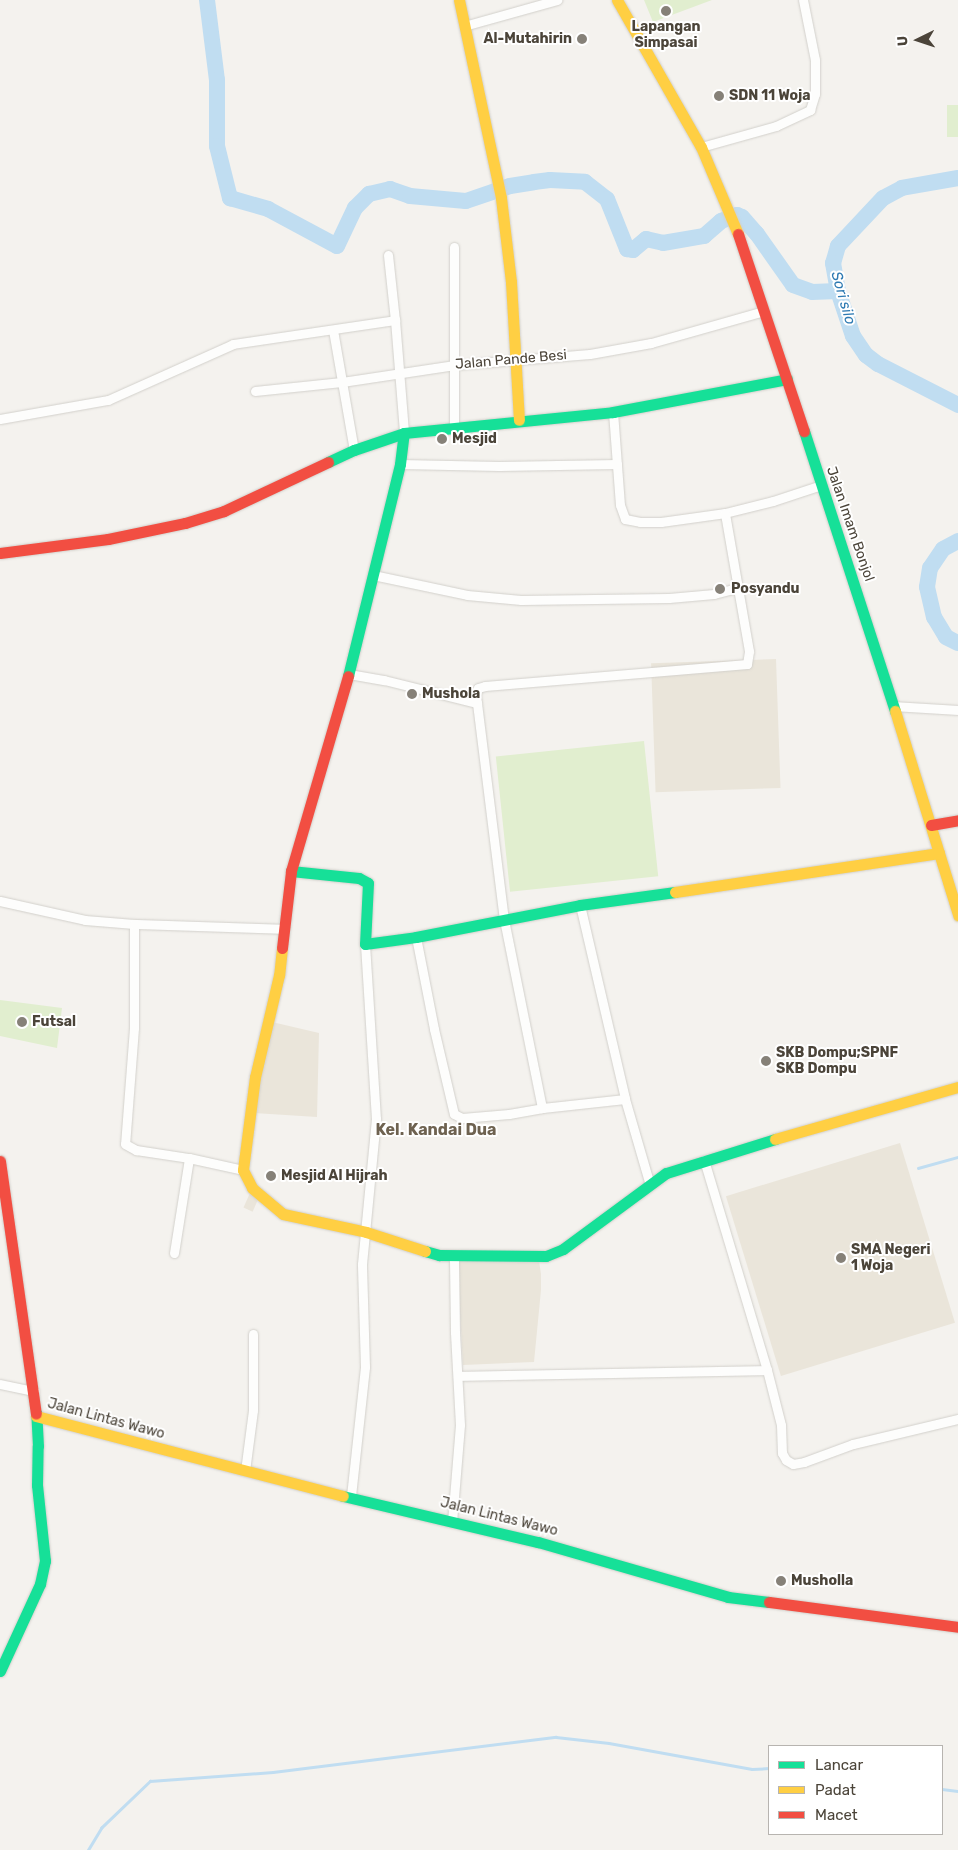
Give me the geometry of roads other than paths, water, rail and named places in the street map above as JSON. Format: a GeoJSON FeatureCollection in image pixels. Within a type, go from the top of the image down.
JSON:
{"type":"FeatureCollection","features":[{"type":"Feature","properties":{"kind":"main road"},"geometry":{"type":"LineString","coordinates":[[460,0],[502,198],[511,282],[519,420]]}},
{"type":"Feature","properties":{"kind":"main road","name":"Jalan Imam Bonjol"},"geometry":{"type":"LineString","coordinates":[[618,0],[701,147],[741,242],[820,485],[851,572],[958,915]]}},
{"type":"Feature","properties":{"kind":"main road"},"geometry":{"type":"LineString","coordinates":[[0,553],[108,539],[185,523],[224,511],[354,450],[404,433],[613,412],[787,379]]}},
{"type":"Feature","properties":{"kind":"main road"},"geometry":{"type":"LineString","coordinates":[[404,433],[400,464],[349,674],[291,871],[279,975],[255,1077],[243,1170],[252,1188],[283,1214],[366,1232],[415,1249],[454,1256],[546,1256],[563,1249],[666,1173],[704,1160],[958,1087]]}},
{"type":"Feature","properties":{"kind":"main road"},"geometry":{"type":"LineString","coordinates":[[931,826],[958,820]]}},
{"type":"Feature","properties":{"kind":"main road"},"geometry":{"type":"LineString","coordinates":[[291,871],[360,878],[368,882],[365,944],[416,937],[580,905],[707,888],[939,852]]}},
{"type":"Feature","properties":{"kind":"main road"},"geometry":{"type":"LineString","coordinates":[[0,1161],[34,1391],[36,1428],[30,1444],[27,1487],[38,1574],[0,1671]]}},
{"type":"Feature","properties":{"kind":"main road","name":"Jalan Lintas Wawo"},"geometry":{"type":"LineString","coordinates":[[36,1416],[245,1471],[538,1542],[728,1597],[958,1627]]}},
{"type":"Feature","properties":{"kind":"main road"},"geometry":{"type":"LineString","coordinates":[[0,1649],[38,1574]]}},
{"type":"Feature","properties":{"kind":"street"},"geometry":{"type":"LineString","coordinates":[[464,26],[558,0]]}},
{"type":"Feature","properties":{"kind":"street"},"geometry":{"type":"LineString","coordinates":[[701,147],[776,126],[810,110],[815,94],[815,60],[808,16],[803,0]]}},
{"type":"Feature","properties":{"kind":"street"},"geometry":{"type":"LineString","coordinates":[[454,247],[454,427]]}},
{"type":"Feature","properties":{"kind":"street"},"geometry":{"type":"LineString","coordinates":[[388,255],[396,320],[404,433]]}},
{"type":"Feature","properties":{"kind":"street","name":"Jalan Pande Besi"},"geometry":{"type":"LineString","coordinates":[[254,391],[342,382],[455,364],[610,351],[651,343],[764,312]]}},
{"type":"Feature","properties":{"kind":"street"},"geometry":{"type":"LineString","coordinates":[[0,419],[108,400],[234,344],[396,320]]}},
{"type":"Feature","properties":{"kind":"street"},"geometry":{"type":"LineString","coordinates":[[333,330],[354,450]]}},
{"type":"Feature","properties":{"kind":"street"},"geometry":{"type":"LineString","coordinates":[[613,412],[620,505],[625,519],[648,523],[725,513],[773,501],[820,485]]}},
{"type":"Feature","properties":{"kind":"street"},"geometry":{"type":"LineString","coordinates":[[400,464],[500,466],[617,464]]}},
{"type":"Feature","properties":{"kind":"street"},"geometry":{"type":"LineString","coordinates":[[542,1108],[504,920],[477,704],[477,690],[482,686],[745,665],[748,662],[749,651],[725,513]]}},
{"type":"Feature","properties":{"kind":"street"},"geometry":{"type":"LineString","coordinates":[[373,575],[467,595],[521,600],[669,598],[714,594],[737,588]]}},
{"type":"Feature","properties":{"kind":"street"},"geometry":{"type":"LineString","coordinates":[[349,674],[384,680],[477,704]]}},
{"type":"Feature","properties":{"kind":"street"},"geometry":{"type":"LineString","coordinates":[[893,706],[958,710]]}},
{"type":"Feature","properties":{"kind":"street"},"geometry":{"type":"LineString","coordinates":[[0,900],[85,920],[134,924],[284,928]]}},
{"type":"Feature","properties":{"kind":"street"},"geometry":{"type":"LineString","coordinates":[[580,905],[625,1099],[650,1185]]}},
{"type":"Feature","properties":{"kind":"street"},"geometry":{"type":"LineString","coordinates":[[134,924],[134,1028],[125,1144],[136,1150],[189,1158],[243,1170]]}},
{"type":"Feature","properties":{"kind":"street"},"geometry":{"type":"LineString","coordinates":[[416,937],[434,1029],[454,1114],[462,1118],[509,1114],[542,1108],[625,1099]]}},
{"type":"Feature","properties":{"kind":"street"},"geometry":{"type":"LineString","coordinates":[[351,1496],[365,1367],[362,1286],[376,1119],[365,944]]}},
{"type":"Feature","properties":{"kind":"street"},"geometry":{"type":"LineString","coordinates":[[174,1253],[189,1158]]}},
{"type":"Feature","properties":{"kind":"street"},"geometry":{"type":"LineString","coordinates":[[704,1160],[767,1370],[781,1425],[782,1453],[790,1463],[804,1462],[868,1440],[958,1419]]}},
{"type":"Feature","properties":{"kind":"street"},"geometry":{"type":"LineString","coordinates":[[452,1522],[460,1425],[455,1332],[454,1256]]}},
{"type":"Feature","properties":{"kind":"street"},"geometry":{"type":"LineString","coordinates":[[245,1471],[253,1419],[253,1334]]}},
{"type":"Feature","properties":{"kind":"street"},"geometry":{"type":"LineString","coordinates":[[458,1376],[767,1370]]}},
{"type":"Feature","properties":{"kind":"street"},"geometry":{"type":"LineString","coordinates":[[0,1384],[34,1391]]}},
{"type":"Feature","properties":{"kind":"waterway"},"geometry":{"type":"LineString","coordinates":[[207,0],[217,80],[217,146],[230,198],[268,209],[337,246],[355,208],[369,194],[390,189],[410,196],[466,201],[510,186],[534,182],[550,180],[585,182],[607,199],[627,249],[633,250],[646,239],[663,243],[704,236],[721,221],[737,215],[742,217],[757,234],[793,285],[812,292],[838,291]]}},
{"type":"Feature","properties":{"kind":"waterway","name":"Sori silo"},"geometry":{"type":"LineString","coordinates":[[958,178],[902,188],[883,198],[838,246],[833,263],[838,291],[853,336],[866,355],[878,364],[958,405]]}},
{"type":"Feature","properties":{"kind":"waterway","name":"Sori silo"},"geometry":{"type":"LineString","coordinates":[[958,541],[943,549],[930,568],[927,587],[934,617],[946,637],[958,643]]}},
{"type":"Feature","properties":{"kind":"waterway"},"geometry":{"type":"LineString","coordinates":[[918,1168],[958,1157]]}},
{"type":"Feature","properties":{"kind":"waterway"},"geometry":{"type":"LineString","coordinates":[[88,1850],[101,1828],[150,1781],[273,1772],[556,1737],[609,1743],[752,1769],[768,1768]]}},
{"type":"Feature","properties":{"kind":"waterway"},"geometry":{"type":"LineString","coordinates":[[943,1789],[958,1791]]}},
{"type":"Feature","properties":{"kind":"place","name":"Lapangan Simpasai"},"geometry":{"type":"Point","coordinates":[666,11]}},
{"type":"Feature","properties":{"kind":"place","name":"Al-Mutahirin"},"geometry":{"type":"Point","coordinates":[582,39]}},
{"type":"Feature","properties":{"kind":"place","name":"SDN 11 Woja"},"geometry":{"type":"Point","coordinates":[719,96]}},
{"type":"Feature","properties":{"kind":"place","name":"Mesjid"},"geometry":{"type":"Point","coordinates":[442,439]}},
{"type":"Feature","properties":{"kind":"place","name":"Posyandu"},"geometry":{"type":"Point","coordinates":[720,589]}},
{"type":"Feature","properties":{"kind":"place","name":"Mushola"},"geometry":{"type":"Point","coordinates":[412,694]}},
{"type":"Feature","properties":{"kind":"place","name":"Futsal"},"geometry":{"type":"Point","coordinates":[22,1022]}},
{"type":"Feature","properties":{"kind":"place","name":"SKB Dompu;SPNF SKB Dompu"},"geometry":{"type":"Point","coordinates":[766,1061]}},
{"type":"Feature","properties":{"kind":"place","name":"Mesjid Al Hijrah"},"geometry":{"type":"Point","coordinates":[271,1176]}},
{"type":"Feature","properties":{"kind":"place","name":"SMA Negeri 1 Woja"},"geometry":{"type":"Point","coordinates":[841,1258]}},
{"type":"Feature","properties":{"kind":"place","name":"Musholla"},"geometry":{"type":"Point","coordinates":[781,1581]}},
{"type":"Feature","properties":{"kind":"district","name":"Kel. Kandai Dua"},"geometry":{"type":"Point","coordinates":[436,1130]}}]}
